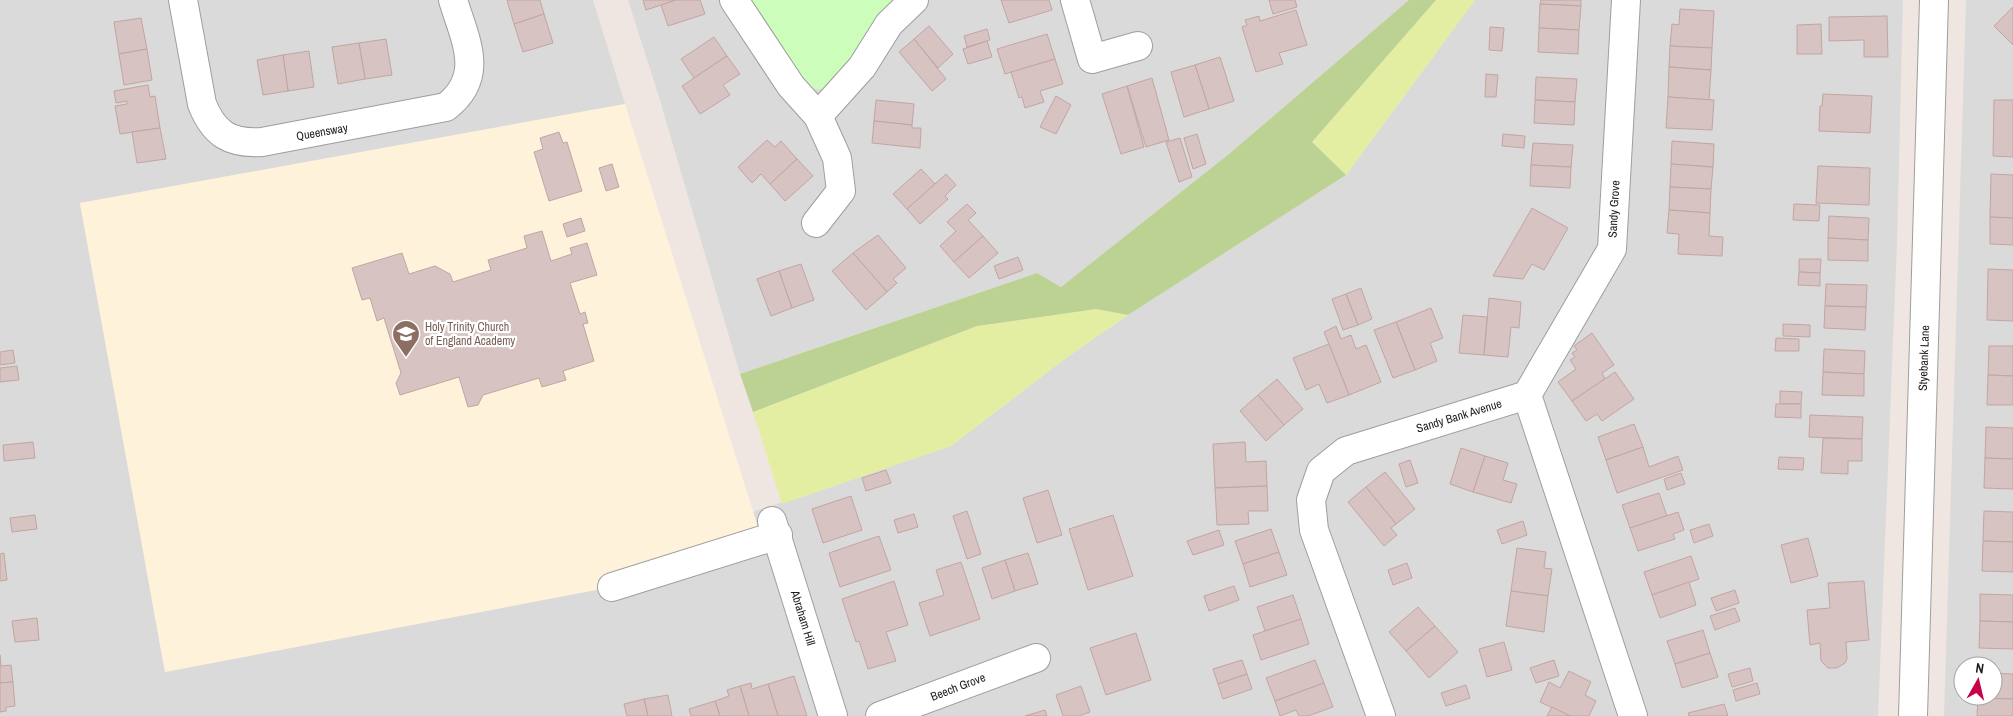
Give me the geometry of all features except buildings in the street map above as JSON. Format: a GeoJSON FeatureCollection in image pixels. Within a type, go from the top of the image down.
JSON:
{"type":"FeatureCollection","features":[{"type":"Feature","properties":{"kind":"street","name":"Queensway"},"geometry":{"type":"LineString","coordinates":[[183,0],[202,104],[208,119],[218,131],[231,139],[246,143],[262,142],[446,107],[463,92],[471,71],[469,55],[453,0]]}},
{"type":"Feature","properties":{"kind":"street"},"geometry":{"type":"LineString","coordinates":[[734,0],[791,86],[818,116],[837,158],[842,191],[816,223]]}},
{"type":"Feature","properties":{"kind":"street"},"geometry":{"type":"LineString","coordinates":[[818,116],[862,67],[889,24],[914,0]]}},
{"type":"Feature","properties":{"kind":"street"},"geometry":{"type":"LineString","coordinates":[[1075,0],[1092,59],[1138,46]]}},
{"type":"Feature","properties":{"kind":"street","name":"Sandy Grove"},"geometry":{"type":"LineString","coordinates":[[1527,395],[1612,249],[1626,0]]}},
{"type":"Feature","properties":{"kind":"street","name":"Styebank Lane"},"geometry":{"type":"LineString","coordinates":[[1914,716],[1934,0]]}},
{"type":"Feature","properties":{"kind":"street"},"geometry":{"type":"LineString","coordinates":[[1527,395],[1633,716]]}},
{"type":"Feature","properties":{"kind":"street","name":"Sandy Bank Avenue"},"geometry":{"type":"LineString","coordinates":[[1381,716],[1314,530],[1311,500],[1321,471],[1346,451],[1527,395]]}},
{"type":"Feature","properties":{"kind":"street","name":"Abraham Hill"},"geometry":{"type":"LineString","coordinates":[[612,587],[775,528],[833,716]]}},
{"type":"Feature","properties":{"kind":"street","name":"Beech Grove"},"geometry":{"type":"LineString","coordinates":[[880,716],[1036,658]]}},
{"type":"Feature","properties":{"kind":"shaded area"},"geometry":{"type":"Polygon","coordinates":[[[0,0],[593,0],[625,104],[80,203],[165,672],[762,540],[753,512],[951,446],[1066,358],[1128,315],[1346,175],[1475,0],[1903,0],[1897,243],[1878,716],[0,716],[0,0]]]}},
{"type":"Feature","properties":{"kind":"shaded area"},"geometry":{"type":"Polygon","coordinates":[[[628,0],[1409,0],[1229,154],[1061,287],[1037,273],[740,374],[659,97],[628,0]]]}},
{"type":"Feature","properties":{"kind":"shaded area"},"geometry":{"type":"Polygon","coordinates":[[[1966,0],[2013,0],[2013,716],[1944,716],[1966,0]]]}},
{"type":"Feature","properties":{"kind":"shaded area","name":"Holy Trinity Church of England Academy"},"geometry":{"type":"Polygon","coordinates":[[[625,104],[762,540],[612,587],[165,672],[80,203],[625,104]]]}},
{"type":"Feature","properties":{"kind":"green space"},"geometry":{"type":"Polygon","coordinates":[[[751,0],[902,0],[826,88],[818,89],[807,85],[792,68],[768,33],[751,0]]]}},
{"type":"Feature","properties":{"kind":"green space"},"geometry":{"type":"Polygon","coordinates":[[[1409,0],[1436,0],[1312,142],[1346,175],[1128,315],[1096,309],[977,326],[753,412],[740,374],[1037,273],[1061,287],[1229,154],[1409,0]]]}},
{"type":"Feature","properties":{"kind":"green space"},"geometry":{"type":"Polygon","coordinates":[[[1436,0],[1475,0],[1346,175],[1312,142],[1436,0]]]}},
{"type":"Feature","properties":{"kind":"green space"},"geometry":{"type":"Polygon","coordinates":[[[1096,309],[1128,315],[1066,358],[951,446],[782,504],[753,412],[977,326],[1096,309]]]}},
{"type":"Feature","properties":{"kind":"place","name":"Holy Trinity Church of England Academy"},"geometry":{"type":"Point","coordinates":[406,358]}}]}
